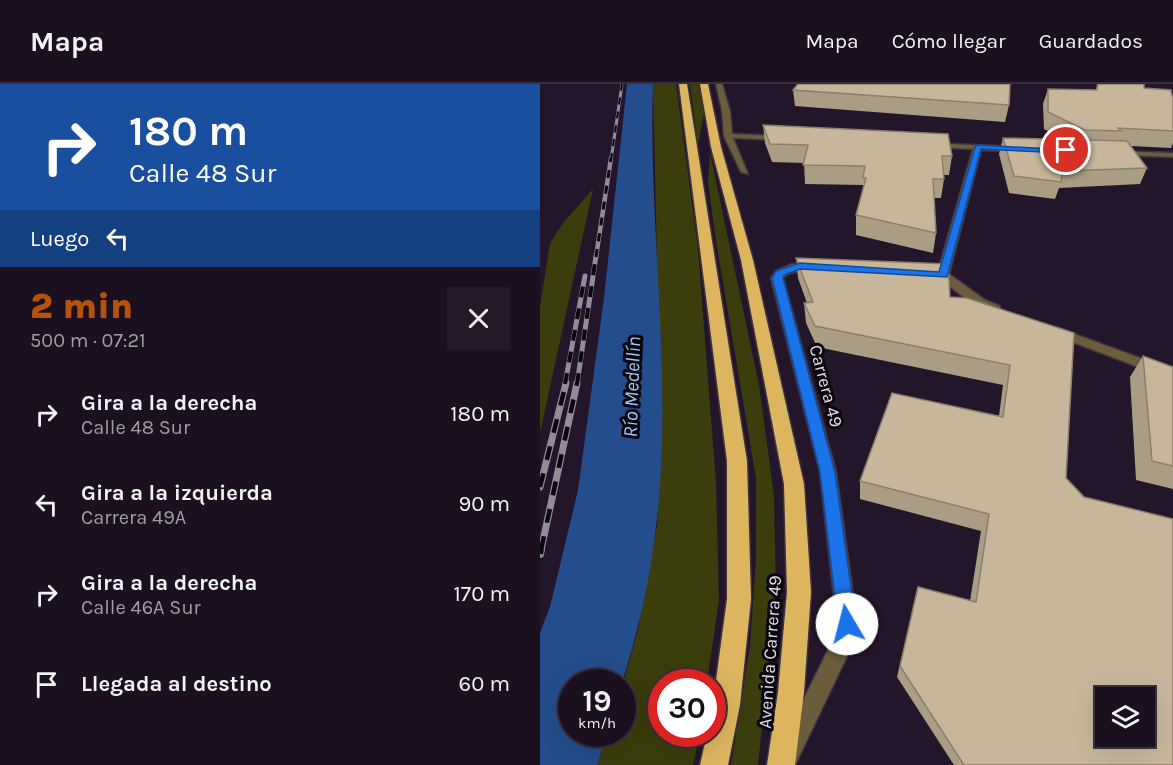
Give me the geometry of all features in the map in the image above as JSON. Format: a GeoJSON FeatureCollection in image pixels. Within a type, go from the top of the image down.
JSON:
{"type":"FeatureCollection","features":[{"type":"Feature","properties":{"kind":"highway","name":"Avenida Carrera 49"},"geometry":{"type":"LineString","coordinates":[[683,84],[737,460],[740,528],[739,599],[727,705],[714,765]]}},
{"type":"Feature","properties":{"kind":"highway","name":"Avenida Carrera 49"},"geometry":{"type":"LineString","coordinates":[[704,84],[711,122],[747,260],[794,484],[799,592],[792,692],[782,765]]}},
{"type":"Feature","properties":{"kind":"highway"},"geometry":{"type":"LineString","coordinates":[[696,165],[711,122]]}},
{"type":"Feature","properties":{"kind":"highway"},"geometry":{"type":"LineString","coordinates":[[723,168],[728,136]]}},
{"type":"Feature","properties":{"kind":"street"},"geometry":{"type":"LineString","coordinates":[[719,84],[726,111],[728,136],[745,172]]}},
{"type":"Feature","properties":{"kind":"street"},"geometry":{"type":"LineString","coordinates":[[728,136],[795,139]]}},
{"type":"Feature","properties":{"kind":"street"},"geometry":{"type":"LineString","coordinates":[[921,144],[1025,149]]}},
{"type":"Feature","properties":{"kind":"street"},"geometry":{"type":"LineString","coordinates":[[978,147],[937,275],[981,303],[1014,315]]}},
{"type":"Feature","properties":{"kind":"street"},"geometry":{"type":"LineString","coordinates":[[1105,152],[1173,155]]}},
{"type":"Feature","properties":{"kind":"street","name":"Carrera 49"},"geometry":{"type":"LineString","coordinates":[[782,765],[842,645],[847,624],[828,472],[777,278],[786,269],[800,266],[824,268]]}},
{"type":"Feature","properties":{"kind":"street"},"geometry":{"type":"LineString","coordinates":[[1047,328],[1173,375]]}},
{"type":"Feature","properties":{"kind":"shaded area"},"geometry":{"type":"Polygon","coordinates":[[[653,84],[676,84],[698,249],[716,483],[719,600],[709,669],[648,669],[648,747],[697,747],[693,765],[597,765],[603,747],[636,747],[636,669],[627,669],[638,630],[657,526],[661,438],[653,84]]]}},
{"type":"Feature","properties":{"kind":"shaded area"},"geometry":{"type":"Polygon","coordinates":[[[690,84],[699,84],[704,114],[698,145],[690,84]]]}},
{"type":"Feature","properties":{"kind":"shaded area"},"geometry":{"type":"Polygon","coordinates":[[[710,153],[759,385],[774,496],[776,592],[758,765],[731,765],[750,646],[756,559],[756,478],[716,241],[708,182],[710,153]]]}},
{"type":"Feature","properties":{"kind":"shaded area"},"geometry":{"type":"Polygon","coordinates":[[[593,189],[540,433],[540,307],[550,243],[563,223],[593,189]]]}},
{"type":"Feature","properties":{"kind":"water","name":"Río Medellín"},"geometry":{"type":"Polygon","coordinates":[[[627,84],[653,84],[652,139],[662,361],[662,417],[661,472],[650,567],[643,606],[626,669],[558,669],[558,747],[603,747],[597,765],[540,765],[540,633],[550,607],[578,490],[604,298],[627,84]]]}},
{"type":"Feature","properties":{"kind":"building"},"geometry":{"type":"Polygon","coordinates":[[[798,84],[1010,84],[1009,105],[793,90],[798,84]]]}},
{"type":"Feature","properties":{"kind":"building"},"geometry":{"type":"Polygon","coordinates":[[[1098,84],[1144,84],[1144,88],[1171,90],[1173,131],[1118,128],[1121,131],[1085,130],[1048,112],[1048,89],[1097,90],[1098,84]]]}},
{"type":"Feature","properties":{"kind":"building"},"geometry":{"type":"Polygon","coordinates":[[[763,125],[948,134],[952,156],[942,156],[944,179],[933,179],[936,233],[856,215],[866,178],[863,178],[865,166],[803,165],[808,145],[770,144],[763,125]]]}},
{"type":"Feature","properties":{"kind":"building"},"geometry":{"type":"Polygon","coordinates":[[[1003,138],[1127,141],[1147,168],[1063,171],[1061,182],[1014,176],[1003,138]]]}},
{"type":"Feature","properties":{"kind":"building"},"geometry":{"type":"Polygon","coordinates":[[[796,258],[948,264],[950,297],[967,298],[1074,333],[1066,478],[1084,497],[1173,519],[1173,765],[964,765],[900,666],[918,587],[976,602],[989,514],[860,481],[892,393],[1003,417],[1010,365],[815,326],[804,303],[813,302],[796,258]]]}},
{"type":"Feature","properties":{"kind":"building"},"geometry":{"type":"Polygon","coordinates":[[[1143,356],[1173,367],[1173,466],[1152,461],[1143,356]]]}},
{"type":"Feature","properties":{"kind":"railway"},"geometry":{"type":"LineString","coordinates":[[611,160],[622,84]]}},
{"type":"Feature","properties":{"kind":"railway"},"geometry":{"type":"LineString","coordinates":[[596,257],[611,158]]}},
{"type":"Feature","properties":{"kind":"railway"},"geometry":{"type":"LineString","coordinates":[[577,384],[596,256]]}},
{"type":"Feature","properties":{"kind":"railway"},"geometry":{"type":"LineString","coordinates":[[565,384],[585,276]]}},
{"type":"Feature","properties":{"kind":"railway"},"geometry":{"type":"LineString","coordinates":[[540,487],[566,383]]}},
{"type":"Feature","properties":{"kind":"railway"},"geometry":{"type":"LineString","coordinates":[[541,550],[577,383]]}},
{"type":"Feature","properties":{"kind":"railway"},"geometry":{"type":"LineString","coordinates":[[540,554],[541,549]]}},
{"type":"Feature","properties":{"kind":"route"},"geometry":{"type":"LineString","coordinates":[[847,624],[828,472],[817,423],[777,278],[786,269],[800,266],[943,275],[978,147],[1066,150]]}}]}
